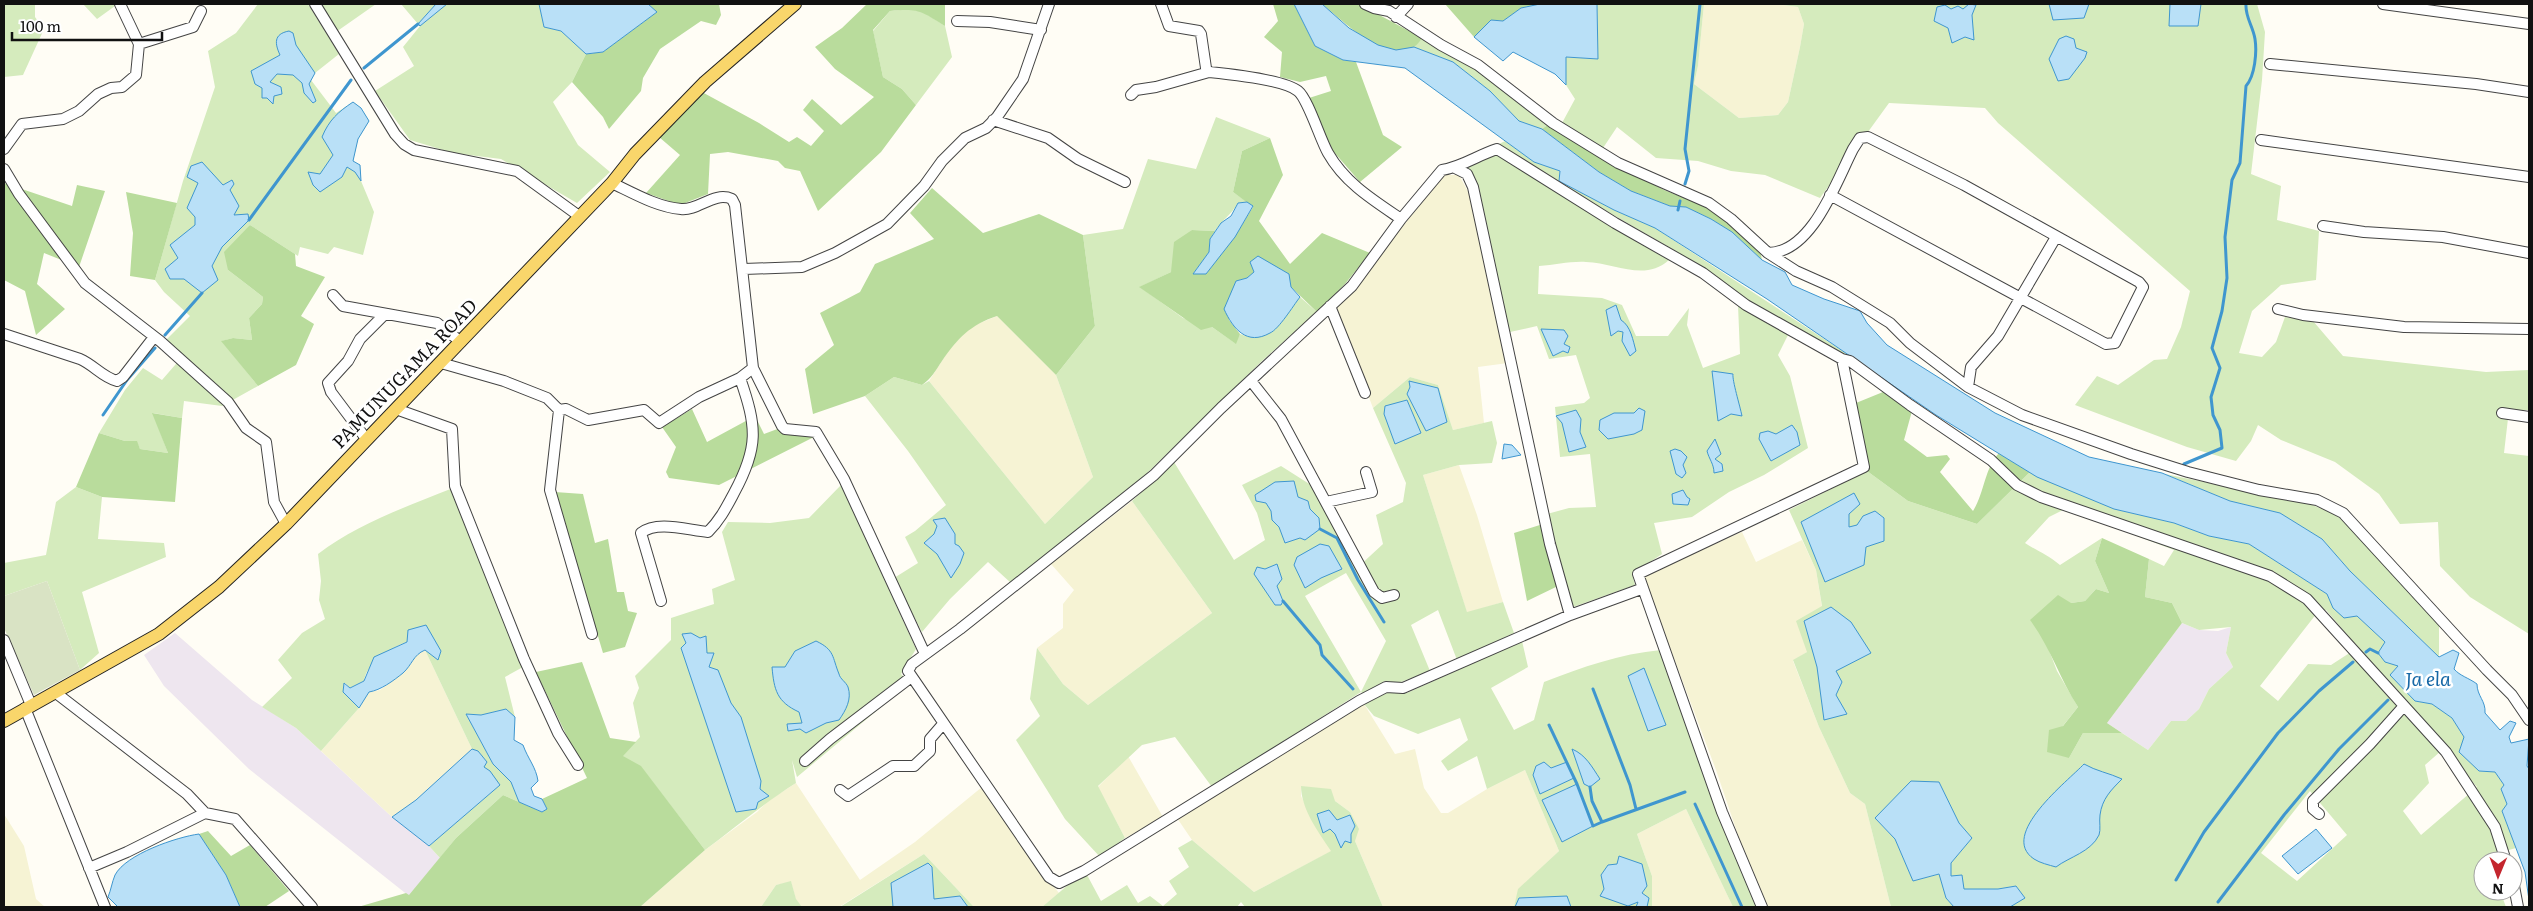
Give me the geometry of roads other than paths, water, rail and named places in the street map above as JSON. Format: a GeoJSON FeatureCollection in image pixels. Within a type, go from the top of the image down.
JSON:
{"type":"FeatureCollection","features":[{"type":"Feature","properties":{"kind":"main road","name":"PAMUNUGAMA ROAD"},"geometry":{"type":"LineString","coordinates":[[4,721],[159,634],[219,588],[286,524],[441,363],[612,183],[635,154],[705,82],[795,4]]}},
{"type":"Feature","properties":{"kind":"street"},"geometry":{"type":"LineString","coordinates":[[4,149],[22,124],[63,119],[79,111],[98,94],[111,88],[122,87],[136,75],[140,57],[139,44],[120,4]]}},
{"type":"Feature","properties":{"kind":"street"},"geometry":{"type":"LineString","coordinates":[[314,4],[394,134],[404,144],[414,150],[517,171],[579,216]]}},
{"type":"Feature","properties":{"kind":"street"},"geometry":{"type":"LineString","coordinates":[[744,269],[802,267],[835,253],[887,224],[924,186],[942,161],[965,138],[986,128],[1024,79],[1049,4]]}},
{"type":"Feature","properties":{"kind":"street"},"geometry":{"type":"LineString","coordinates":[[1161,4],[1170,26],[1196,29],[1202,34],[1206,68],[1209,72]]}},
{"type":"Feature","properties":{"kind":"street"},"geometry":{"type":"LineString","coordinates":[[1366,4],[1389,11],[1478,65],[1553,123],[1605,156],[1670,188],[1709,203],[1731,219],[1768,253],[1796,271],[1832,287],[1890,322],[1910,343],[1968,387],[2022,415],[2131,454],[2188,472],[2259,490],[2317,500],[2343,513],[2486,670],[2512,694],[2529,720]]}},
{"type":"Feature","properties":{"kind":"street"},"geometry":{"type":"LineString","coordinates":[[1396,17],[1408,4]]}},
{"type":"Feature","properties":{"kind":"street"},"geometry":{"type":"LineString","coordinates":[[2384,4],[2529,24]]}},
{"type":"Feature","properties":{"kind":"street"},"geometry":{"type":"LineString","coordinates":[[139,44],[193,27],[201,12]]}},
{"type":"Feature","properties":{"kind":"street"},"geometry":{"type":"LineString","coordinates":[[957,21],[990,22],[1040,30]]}},
{"type":"Feature","properties":{"kind":"street"},"geometry":{"type":"LineString","coordinates":[[2270,64],[2476,84],[2529,92]]}},
{"type":"Feature","properties":{"kind":"street"},"geometry":{"type":"LineString","coordinates":[[1131,95],[1136,90],[1156,87],[1209,72],[1287,84],[1299,92],[1324,144],[1338,167],[1363,194],[1400,219]]}},
{"type":"Feature","properties":{"kind":"street"},"geometry":{"type":"LineString","coordinates":[[993,120],[1048,138],[1078,159],[1125,182]]}},
{"type":"Feature","properties":{"kind":"street"},"geometry":{"type":"LineString","coordinates":[[1768,253],[1779,253],[1813,227],[1860,138],[1868,137],[1964,185],[2132,277],[2143,287],[2115,343],[2106,344],[1830,195]]}},
{"type":"Feature","properties":{"kind":"street"},"geometry":{"type":"LineString","coordinates":[[2261,140],[2529,177]]}},
{"type":"Feature","properties":{"kind":"street"},"geometry":{"type":"LineString","coordinates":[[1641,589],[1570,614],[1403,688],[1386,687],[1359,701],[1092,865],[1059,883],[1049,877],[910,678],[908,668],[1154,476],[1352,286],[1400,219],[1442,170],[1455,168],[1478,155],[1497,148],[1615,223],[1703,274],[1746,305],[1842,360],[1850,361],[1858,366],[1910,405],[1991,460],[2016,485],[2041,497],[2270,576],[2307,599],[2383,680],[2403,707],[2446,752],[2495,826],[2503,851]]}},
{"type":"Feature","properties":{"kind":"street"},"geometry":{"type":"LineString","coordinates":[[1455,168],[1467,174],[1473,187],[1548,535],[1570,614]]}},
{"type":"Feature","properties":{"kind":"street"},"geometry":{"type":"LineString","coordinates":[[4,169],[19,194],[84,283],[154,337],[228,402],[246,428],[266,442],[274,502],[286,524]]}},
{"type":"Feature","properties":{"kind":"street"},"geometry":{"type":"LineString","coordinates":[[612,183],[664,205],[683,209],[716,197],[725,196],[732,199],[735,205],[744,269],[753,368],[782,426],[785,429],[816,432],[822,440],[844,479],[855,508],[925,654]]}},
{"type":"Feature","properties":{"kind":"street"},"geometry":{"type":"LineString","coordinates":[[2323,226],[2364,232],[2443,238],[2529,253]]}},
{"type":"Feature","properties":{"kind":"street"},"geometry":{"type":"LineString","coordinates":[[1968,387],[1971,367],[1998,336],[2056,237]]}},
{"type":"Feature","properties":{"kind":"street"},"geometry":{"type":"LineString","coordinates":[[333,296],[343,306],[437,323],[461,342]]}},
{"type":"Feature","properties":{"kind":"street"},"geometry":{"type":"LineString","coordinates":[[1330,306],[1365,393]]}},
{"type":"Feature","properties":{"kind":"street"},"geometry":{"type":"LineString","coordinates":[[2278,309],[2303,315],[2404,327],[2529,329]]}},
{"type":"Feature","properties":{"kind":"street"},"geometry":{"type":"LineString","coordinates":[[366,440],[331,392],[328,383],[348,361],[360,339],[385,314]]}},
{"type":"Feature","properties":{"kind":"street"},"geometry":{"type":"LineString","coordinates":[[4,334],[80,358],[88,362],[106,378],[117,381],[123,377],[154,337]]}},
{"type":"Feature","properties":{"kind":"street"},"geometry":{"type":"LineString","coordinates":[[1762,907],[1722,812],[1645,592],[1641,589],[1638,574],[1864,468],[1842,360]]}},
{"type":"Feature","properties":{"kind":"street"},"geometry":{"type":"LineString","coordinates":[[441,363],[504,381],[547,398],[558,410],[550,490],[592,634]]}},
{"type":"Feature","properties":{"kind":"street"},"geometry":{"type":"LineString","coordinates":[[558,410],[566,409],[588,420],[644,410],[659,423],[699,397],[740,378],[753,368]]}},
{"type":"Feature","properties":{"kind":"street"},"geometry":{"type":"LineString","coordinates":[[661,601],[641,533],[648,527],[663,525],[678,529],[708,532],[719,521],[743,477],[752,452],[754,432],[750,405],[740,378]]}},
{"type":"Feature","properties":{"kind":"street"},"geometry":{"type":"LineString","coordinates":[[1251,381],[1281,419],[1374,592],[1382,598],[1394,595]]}},
{"type":"Feature","properties":{"kind":"street"},"geometry":{"type":"LineString","coordinates":[[396,408],[452,429],[456,486],[524,659],[558,733],[578,765]]}},
{"type":"Feature","properties":{"kind":"street"},"geometry":{"type":"LineString","coordinates":[[2502,413],[2529,417]]}},
{"type":"Feature","properties":{"kind":"street"},"geometry":{"type":"LineString","coordinates":[[1326,502],[1372,492],[1366,472]]}},
{"type":"Feature","properties":{"kind":"street"},"geometry":{"type":"LineString","coordinates":[[4,640],[105,907]]}},
{"type":"Feature","properties":{"kind":"street"},"geometry":{"type":"LineString","coordinates":[[805,761],[830,739],[910,678]]}},
{"type":"Feature","properties":{"kind":"street"},"geometry":{"type":"LineString","coordinates":[[56,693],[187,794],[205,813],[235,819],[312,907]]}},
{"type":"Feature","properties":{"kind":"street"},"geometry":{"type":"LineString","coordinates":[[2319,814],[2314,809],[2313,801],[2370,744],[2403,707]]}},
{"type":"Feature","properties":{"kind":"street"},"geometry":{"type":"LineString","coordinates":[[840,790],[848,796],[893,766],[914,766],[930,751],[930,739],[943,724]]}},
{"type":"Feature","properties":{"kind":"street"},"geometry":{"type":"LineString","coordinates":[[89,868],[205,813]]}},
{"type":"Feature","properties":{"kind":"water"},"geometry":{"type":"Polygon","coordinates":[[[436,4],[447,4],[420,26],[418,24],[436,4]]]}},
{"type":"Feature","properties":{"kind":"water"},"geometry":{"type":"Polygon","coordinates":[[[539,4],[648,4],[657,12],[603,52],[586,54],[561,31],[544,27],[539,4]]]}},
{"type":"Feature","properties":{"kind":"water","name":"Ja ela"},"geometry":{"type":"Polygon","coordinates":[[[1294,4],[1322,4],[1349,28],[1378,45],[1396,50],[1414,47],[1453,62],[1490,91],[1519,121],[1542,129],[1599,172],[1631,191],[1670,206],[1686,207],[1711,219],[1732,232],[1762,260],[1785,272],[1792,285],[1824,299],[1860,311],[1867,323],[1887,345],[1995,413],[2089,457],[2162,473],[2230,501],[2280,513],[2322,539],[2350,571],[2439,657],[2453,650],[2459,653],[2454,669],[2477,684],[2485,713],[2500,730],[2510,721],[2516,723],[2509,737],[2511,743],[2529,739],[2527,766],[2529,769],[2529,900],[2523,867],[2523,851],[2517,851],[2502,811],[2507,804],[2501,789],[2504,785],[2495,772],[2479,771],[2459,752],[2464,737],[2452,718],[2432,704],[2415,701],[2390,675],[2398,666],[2385,662],[2378,653],[2385,642],[2357,616],[2344,618],[2333,608],[2327,594],[2249,544],[2209,536],[2174,523],[2114,509],[2037,477],[1936,415],[1767,299],[1655,228],[1614,210],[1559,181],[1560,171],[1534,162],[1405,68],[1343,60],[1315,46],[1294,4]]]}},
{"type":"Feature","properties":{"kind":"water"},"geometry":{"type":"Polygon","coordinates":[[[1540,4],[1597,4],[1598,59],[1566,57],[1566,85],[1555,74],[1513,52],[1503,61],[1474,37],[1491,20],[1503,21],[1521,8],[1540,4]]]}},
{"type":"Feature","properties":{"kind":"water"},"geometry":{"type":"Polygon","coordinates":[[[1969,4],[1976,5],[1972,15],[1974,40],[1965,37],[1952,43],[1948,28],[1934,21],[1937,7],[1945,5],[1951,9],[1958,6],[1963,9],[1969,4]]]}},
{"type":"Feature","properties":{"kind":"water"},"geometry":{"type":"Polygon","coordinates":[[[2049,4],[2089,4],[2084,18],[2053,20],[2049,4]]]}},
{"type":"Feature","properties":{"kind":"water"},"geometry":{"type":"Polygon","coordinates":[[[2170,4],[2201,4],[2198,26],[2169,26],[2170,4]]]}},
{"type":"Feature","properties":{"kind":"water"},"geometry":{"type":"Polygon","coordinates":[[[289,31],[293,33],[296,45],[315,73],[309,84],[316,101],[313,103],[304,93],[302,83],[293,75],[277,74],[270,82],[281,87],[282,94],[274,96],[273,104],[267,98],[262,98],[262,88],[255,84],[251,71],[280,55],[276,43],[278,37],[280,34],[289,31]]]}},
{"type":"Feature","properties":{"kind":"water"},"geometry":{"type":"Polygon","coordinates":[[[2066,36],[2074,39],[2076,48],[2087,52],[2085,58],[2069,79],[2058,81],[2049,59],[2059,39],[2066,36]]]}},
{"type":"Feature","properties":{"kind":"water"},"geometry":{"type":"Polygon","coordinates":[[[353,102],[361,108],[369,121],[358,139],[353,161],[360,165],[361,181],[355,172],[347,167],[342,177],[320,192],[313,185],[308,172],[320,174],[333,155],[322,137],[334,117],[353,102]]]}},
{"type":"Feature","properties":{"kind":"water"},"geometry":{"type":"Polygon","coordinates":[[[202,162],[223,185],[232,180],[234,184],[230,190],[239,206],[234,215],[248,214],[249,220],[222,247],[212,266],[218,280],[202,293],[184,279],[170,279],[165,269],[178,258],[170,245],[195,225],[195,217],[187,208],[198,183],[187,177],[191,166],[202,162]]]}},
{"type":"Feature","properties":{"kind":"water"},"geometry":{"type":"Polygon","coordinates":[[[1247,202],[1253,206],[1235,237],[1206,274],[1193,274],[1209,252],[1210,239],[1221,223],[1231,216],[1238,203],[1247,202]]]}},
{"type":"Feature","properties":{"kind":"water"},"geometry":{"type":"Polygon","coordinates":[[[1258,256],[1289,274],[1291,287],[1300,297],[1274,331],[1262,337],[1254,338],[1236,329],[1224,309],[1236,281],[1247,278],[1254,272],[1250,262],[1258,256]]]}},
{"type":"Feature","properties":{"kind":"water"},"geometry":{"type":"Polygon","coordinates":[[[1616,305],[1621,320],[1629,330],[1634,343],[1636,351],[1630,356],[1622,341],[1623,332],[1618,331],[1611,336],[1606,310],[1616,305]]]}},
{"type":"Feature","properties":{"kind":"water"},"geometry":{"type":"Polygon","coordinates":[[[1541,329],[1564,330],[1568,336],[1564,344],[1570,347],[1568,353],[1563,351],[1553,356],[1541,329]]]}},
{"type":"Feature","properties":{"kind":"water"},"geometry":{"type":"Polygon","coordinates":[[[1712,371],[1733,374],[1742,416],[1731,414],[1718,421],[1712,371]]]}},
{"type":"Feature","properties":{"kind":"water"},"geometry":{"type":"Polygon","coordinates":[[[1409,381],[1438,388],[1447,422],[1426,431],[1407,394],[1410,387],[1409,381]]]}},
{"type":"Feature","properties":{"kind":"water"},"geometry":{"type":"Polygon","coordinates":[[[1407,400],[1421,433],[1395,444],[1384,414],[1385,406],[1407,400]]]}},
{"type":"Feature","properties":{"kind":"water"},"geometry":{"type":"Polygon","coordinates":[[[1639,408],[1645,411],[1642,430],[1634,434],[1608,439],[1599,430],[1600,420],[1614,413],[1634,413],[1639,408]]]}},
{"type":"Feature","properties":{"kind":"water"},"geometry":{"type":"Polygon","coordinates":[[[1576,410],[1581,419],[1580,432],[1586,447],[1569,452],[1562,423],[1556,416],[1576,410]]]}},
{"type":"Feature","properties":{"kind":"water"},"geometry":{"type":"Polygon","coordinates":[[[1792,425],[1797,432],[1800,445],[1771,461],[1759,439],[1760,433],[1768,431],[1776,434],[1792,425]]]}},
{"type":"Feature","properties":{"kind":"water"},"geometry":{"type":"Polygon","coordinates":[[[1715,439],[1721,454],[1715,459],[1722,464],[1723,471],[1714,473],[1707,451],[1715,439]]]}},
{"type":"Feature","properties":{"kind":"water"},"geometry":{"type":"Polygon","coordinates":[[[1504,444],[1512,445],[1521,455],[1502,459],[1504,444]]]}},
{"type":"Feature","properties":{"kind":"water"},"geometry":{"type":"Polygon","coordinates":[[[1675,449],[1681,451],[1687,457],[1683,465],[1686,473],[1682,478],[1676,474],[1670,451],[1675,449]]]}},
{"type":"Feature","properties":{"kind":"water"},"geometry":{"type":"Polygon","coordinates":[[[1294,481],[1298,497],[1308,501],[1310,509],[1319,518],[1320,529],[1305,540],[1300,538],[1285,543],[1279,527],[1272,520],[1271,511],[1266,503],[1256,501],[1255,495],[1275,482],[1294,481]]]}},
{"type":"Feature","properties":{"kind":"water"},"geometry":{"type":"Polygon","coordinates":[[[1683,490],[1690,499],[1688,505],[1673,504],[1672,494],[1683,490]]]}},
{"type":"Feature","properties":{"kind":"water"},"geometry":{"type":"Polygon","coordinates":[[[1854,493],[1860,504],[1849,514],[1849,527],[1857,525],[1863,516],[1875,511],[1884,518],[1884,541],[1866,547],[1864,565],[1825,582],[1801,522],[1854,493]]]}},
{"type":"Feature","properties":{"kind":"water"},"geometry":{"type":"Polygon","coordinates":[[[945,518],[955,534],[955,544],[964,553],[960,564],[951,578],[937,554],[924,543],[934,534],[937,526],[933,520],[945,518]]]}},
{"type":"Feature","properties":{"kind":"water"},"geometry":{"type":"Polygon","coordinates":[[[1320,544],[1329,546],[1342,569],[1321,578],[1305,588],[1294,565],[1297,557],[1320,544]]]}},
{"type":"Feature","properties":{"kind":"water"},"geometry":{"type":"Polygon","coordinates":[[[1277,564],[1282,579],[1277,586],[1283,601],[1281,605],[1275,605],[1254,574],[1257,567],[1265,569],[1277,564]]]}},
{"type":"Feature","properties":{"kind":"water"},"geometry":{"type":"Polygon","coordinates":[[[1831,607],[1851,622],[1871,653],[1836,671],[1842,682],[1836,695],[1847,714],[1824,720],[1817,667],[1804,621],[1831,607]]]}},
{"type":"Feature","properties":{"kind":"water"},"geometry":{"type":"Polygon","coordinates":[[[426,625],[441,651],[438,660],[425,650],[421,652],[399,676],[382,687],[369,692],[359,708],[343,692],[344,683],[350,688],[364,681],[374,657],[407,642],[408,630],[426,625]]]}},
{"type":"Feature","properties":{"kind":"water"},"geometry":{"type":"Polygon","coordinates":[[[691,633],[700,638],[706,636],[707,653],[714,653],[709,667],[718,670],[731,703],[741,717],[761,781],[760,789],[769,796],[758,802],[756,809],[736,812],[681,648],[686,643],[682,634],[691,633]]]}},
{"type":"Feature","properties":{"kind":"water"},"geometry":{"type":"Polygon","coordinates":[[[816,641],[827,648],[832,654],[840,676],[848,687],[848,704],[839,720],[826,723],[806,733],[800,729],[788,731],[787,724],[802,723],[799,712],[786,704],[778,694],[772,667],[785,667],[795,651],[816,641]]]}},
{"type":"Feature","properties":{"kind":"water"},"geometry":{"type":"Polygon","coordinates":[[[1644,668],[1666,725],[1648,731],[1628,676],[1644,668]]]}},
{"type":"Feature","properties":{"kind":"water"},"geometry":{"type":"Polygon","coordinates":[[[506,709],[515,717],[514,740],[523,745],[536,771],[538,781],[531,788],[534,796],[542,799],[547,809],[542,812],[519,802],[511,782],[493,764],[466,714],[481,715],[506,709]]]}},
{"type":"Feature","properties":{"kind":"water"},"geometry":{"type":"Polygon","coordinates":[[[472,749],[478,751],[487,762],[484,767],[490,771],[500,785],[429,846],[392,817],[416,800],[472,749]]]}},
{"type":"Feature","properties":{"kind":"water"},"geometry":{"type":"Polygon","coordinates":[[[1572,749],[1585,758],[1600,779],[1590,787],[1584,784],[1572,749]]]}},
{"type":"Feature","properties":{"kind":"water"},"geometry":{"type":"Polygon","coordinates":[[[1544,762],[1551,768],[1567,762],[1574,778],[1540,794],[1533,775],[1536,766],[1544,762]]]}},
{"type":"Feature","properties":{"kind":"water"},"geometry":{"type":"Polygon","coordinates":[[[2084,764],[2122,779],[2105,799],[2100,815],[2099,835],[2091,846],[2056,867],[2039,862],[2025,849],[2024,836],[2040,809],[2084,764]]]}},
{"type":"Feature","properties":{"kind":"water"},"geometry":{"type":"Polygon","coordinates":[[[1911,781],[1939,782],[1959,823],[1972,838],[1951,863],[1951,876],[1962,875],[1964,889],[1998,889],[2016,886],[2025,898],[2010,907],[1954,907],[1946,898],[1939,874],[1913,881],[1895,839],[1875,818],[1911,781]]]}},
{"type":"Feature","properties":{"kind":"water"},"geometry":{"type":"Polygon","coordinates":[[[1577,784],[1593,826],[1562,842],[1542,800],[1577,784]]]}},
{"type":"Feature","properties":{"kind":"water"},"geometry":{"type":"Polygon","coordinates":[[[1329,810],[1337,820],[1350,815],[1355,826],[1351,834],[1351,843],[1345,841],[1341,848],[1335,834],[1330,829],[1323,833],[1317,814],[1329,810]]]}},
{"type":"Feature","properties":{"kind":"water"},"geometry":{"type":"Polygon","coordinates":[[[2316,829],[2332,848],[2298,874],[2282,856],[2316,829]]]}},
{"type":"Feature","properties":{"kind":"water"},"geometry":{"type":"Polygon","coordinates":[[[199,834],[226,875],[240,907],[118,907],[108,897],[115,875],[130,860],[166,843],[199,834]]]}},
{"type":"Feature","properties":{"kind":"water"},"geometry":{"type":"Polygon","coordinates":[[[1619,856],[1642,864],[1647,886],[1642,893],[1649,898],[1647,907],[1636,907],[1638,902],[1628,906],[1600,896],[1604,889],[1601,875],[1608,865],[1617,864],[1619,856]]]}},
{"type":"Feature","properties":{"kind":"water"},"geometry":{"type":"Polygon","coordinates":[[[928,863],[932,867],[934,899],[960,896],[968,907],[893,907],[891,883],[928,863]]]}},
{"type":"Feature","properties":{"kind":"water"},"geometry":{"type":"Polygon","coordinates":[[[1567,896],[1571,907],[1515,907],[1519,898],[1567,896]]]}},
{"type":"Feature","properties":{"kind":"waterway"},"geometry":{"type":"LineString","coordinates":[[1685,184],[1689,171],[1685,149],[1700,4]]}},
{"type":"Feature","properties":{"kind":"waterway"},"geometry":{"type":"LineString","coordinates":[[2184,464],[2222,448],[2220,430],[2213,415],[2211,397],[2220,368],[2212,348],[2222,311],[2227,278],[2225,237],[2232,180],[2240,163],[2246,86],[2253,70],[2256,50],[2246,4]]}},
{"type":"Feature","properties":{"kind":"waterway"},"geometry":{"type":"LineString","coordinates":[[364,68],[418,24]]}},
{"type":"Feature","properties":{"kind":"waterway"},"geometry":{"type":"LineString","coordinates":[[249,220],[351,80]]}},
{"type":"Feature","properties":{"kind":"waterway"},"geometry":{"type":"LineString","coordinates":[[1678,210],[1680,201]]}},
{"type":"Feature","properties":{"kind":"waterway"},"geometry":{"type":"LineString","coordinates":[[165,335],[202,293]]}},
{"type":"Feature","properties":{"kind":"waterway"},"geometry":{"type":"LineString","coordinates":[[103,415],[127,380],[155,348]]}},
{"type":"Feature","properties":{"kind":"waterway"},"geometry":{"type":"LineString","coordinates":[[1320,529],[1337,538],[1358,580],[1384,622]]}},
{"type":"Feature","properties":{"kind":"waterway"},"geometry":{"type":"LineString","coordinates":[[1283,601],[1320,645],[1322,655],[1353,689]]}},
{"type":"Feature","properties":{"kind":"waterway"},"geometry":{"type":"LineString","coordinates":[[2366,652],[2370,649],[2378,653]]}},
{"type":"Feature","properties":{"kind":"waterway"},"geometry":{"type":"LineString","coordinates":[[2176,880],[2204,832],[2278,733],[2319,691],[2353,662]]}},
{"type":"Feature","properties":{"kind":"waterway"},"geometry":{"type":"LineString","coordinates":[[1593,689],[1630,785],[1636,809]]}},
{"type":"Feature","properties":{"kind":"waterway"},"geometry":{"type":"LineString","coordinates":[[2218,902],[2284,815],[2339,749],[2388,700]]}},
{"type":"Feature","properties":{"kind":"waterway"},"geometry":{"type":"LineString","coordinates":[[1549,725],[1577,784],[1593,826],[1602,822]]}},
{"type":"Feature","properties":{"kind":"waterway"},"geometry":{"type":"LineString","coordinates":[[1590,787],[1592,801],[1602,822],[1685,792]]}},
{"type":"Feature","properties":{"kind":"waterway"},"geometry":{"type":"LineString","coordinates":[[1695,804],[1742,907]]}}]}
